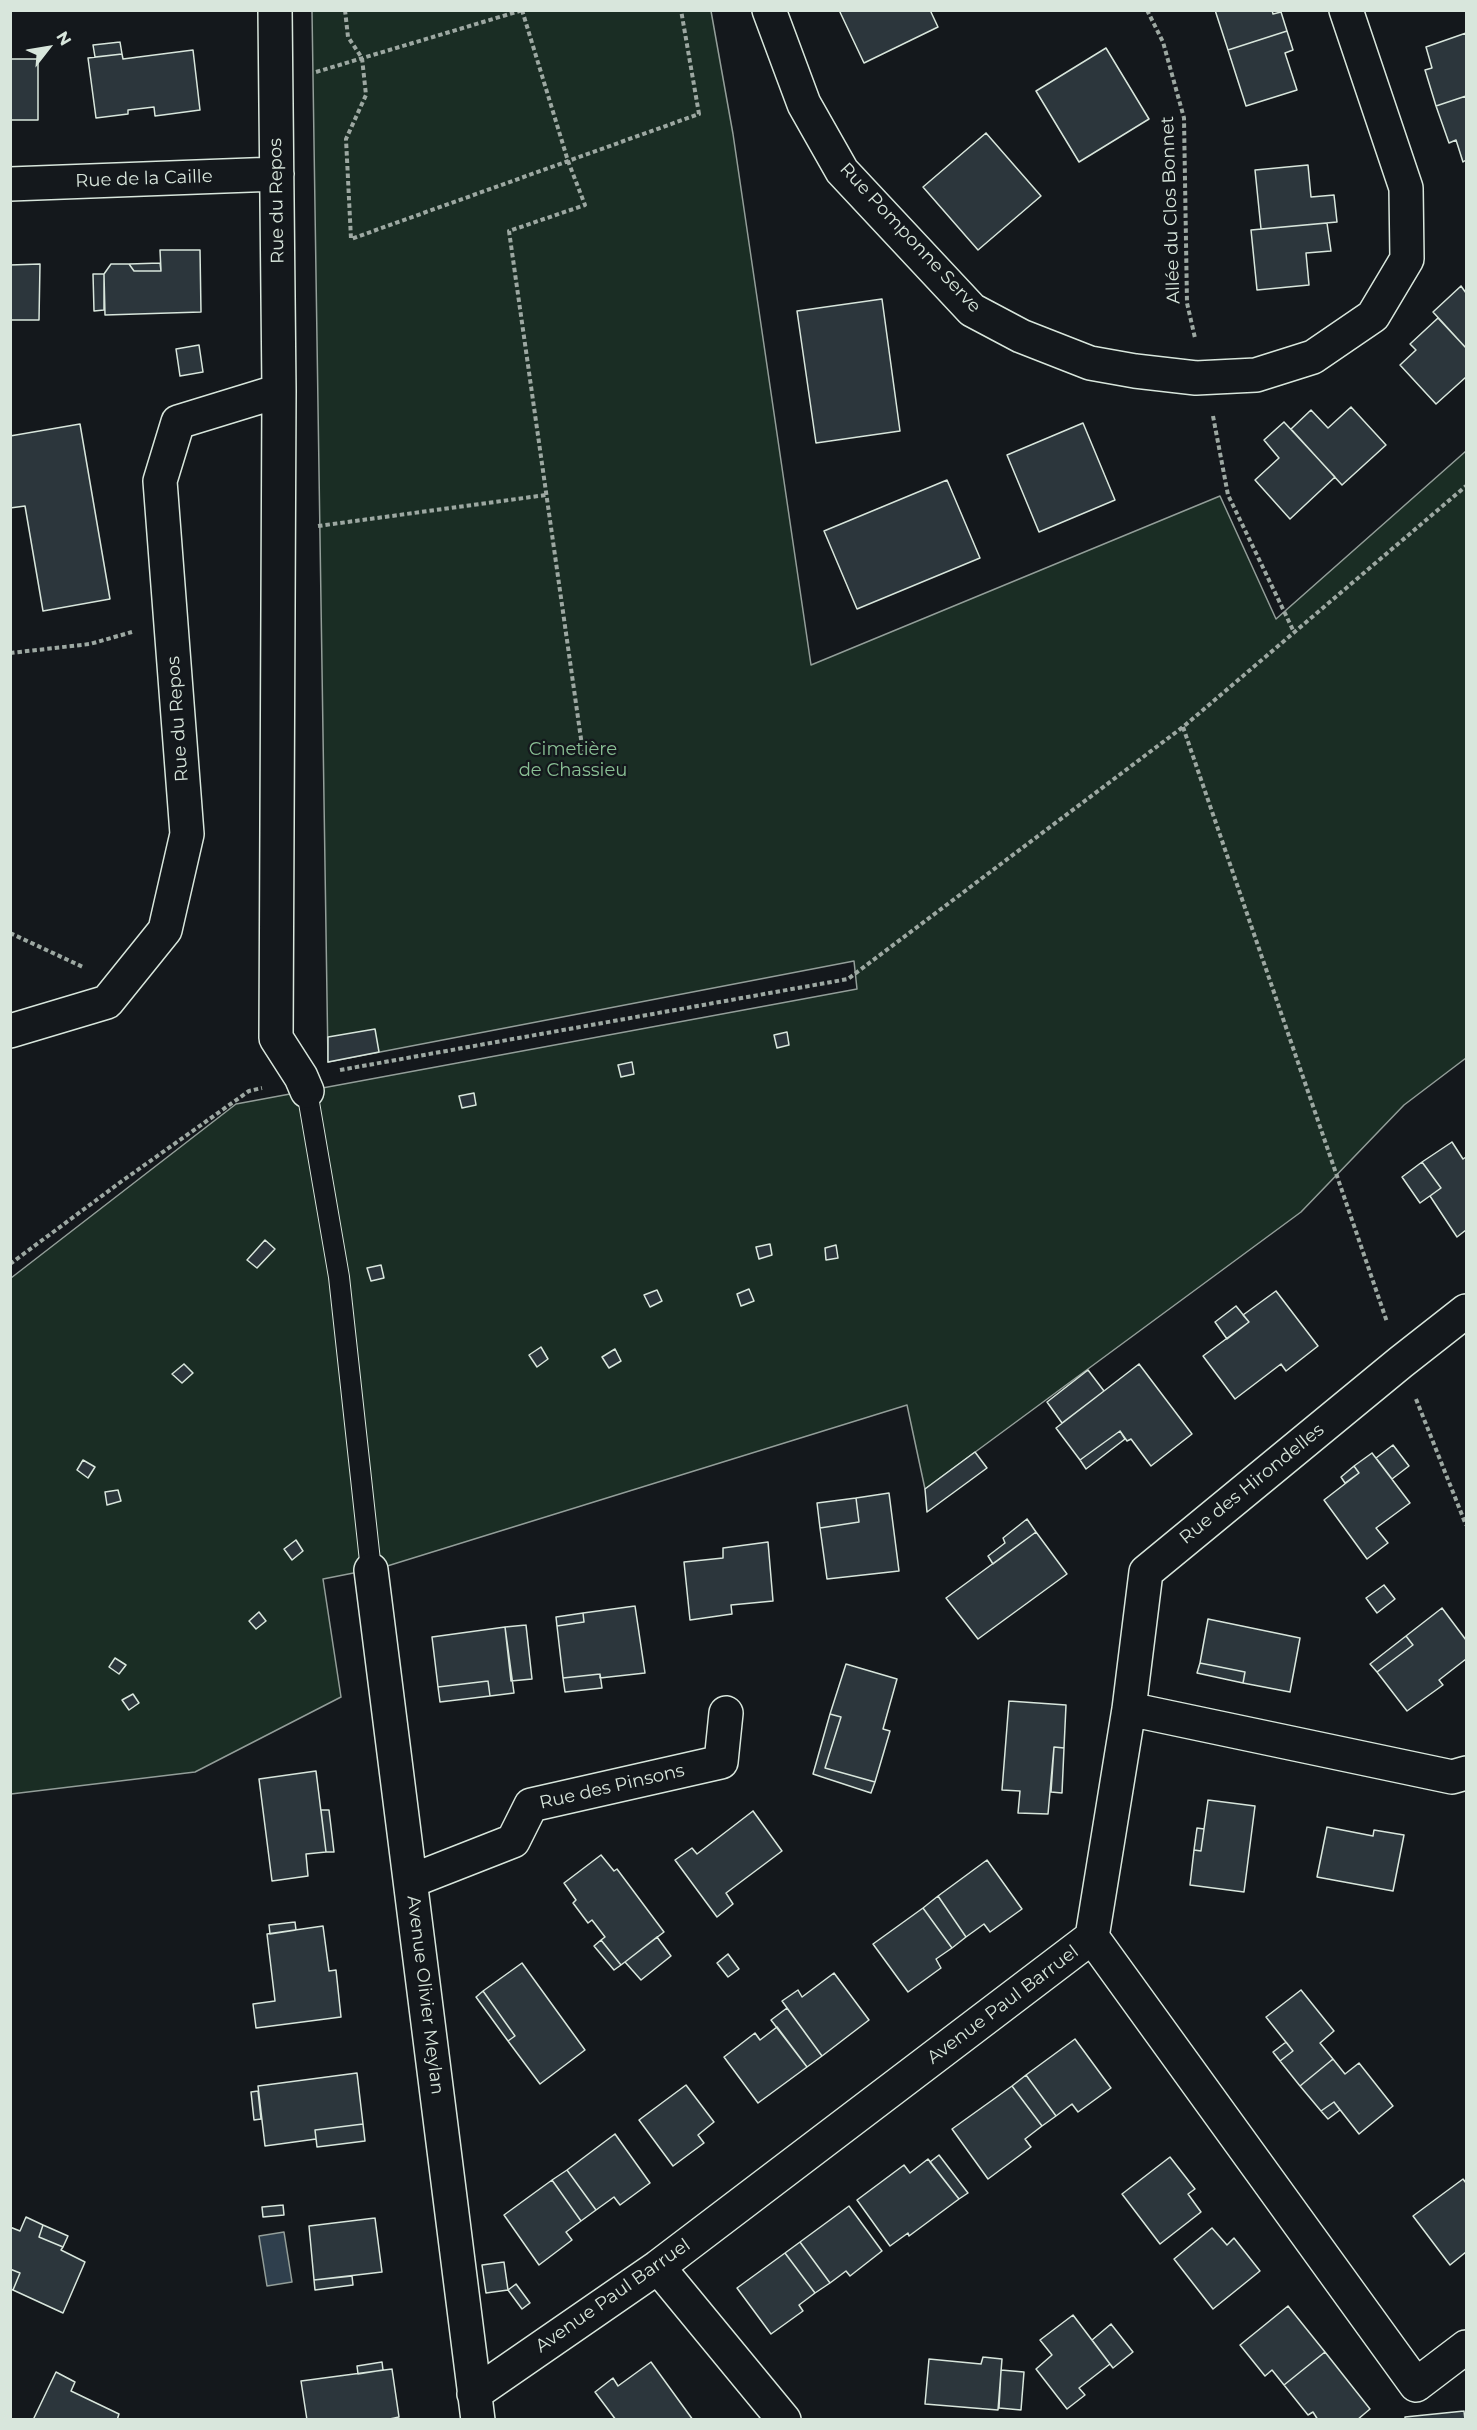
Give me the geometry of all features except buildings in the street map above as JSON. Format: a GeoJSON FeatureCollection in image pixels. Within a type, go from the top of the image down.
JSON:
{"type":"FeatureCollection","features":[{"type":"Feature","properties":{"kind":"street","name":"Rue du Repos"},"geometry":{"type":"LineString","coordinates":[[275,10],[279,391],[276,1038],[304,1084]]}},
{"type":"Feature","properties":{"kind":"street","name":"Rue Pomponne Serve"},"geometry":{"type":"LineString","coordinates":[[769,10],[804,104],[842,171],[972,310],[1021,336],[1090,363],[1135,371],[1205,378],[1256,375],[1313,357],[1373,316],[1407,259],[1406,188],[1346,10]]}},
{"type":"Feature","properties":{"kind":"street","name":"Rue de la Caille"},"geometry":{"type":"LineString","coordinates":[[10,184],[277,174]]}},
{"type":"Feature","properties":{"kind":"street","name":"Rue du Repos"},"geometry":{"type":"LineString","coordinates":[[107,1002],[165,930],[187,834],[160,481],[178,422],[279,391]]}},
{"type":"Feature","properties":{"kind":"street"},"geometry":{"type":"LineString","coordinates":[[10,1031],[107,1002]]}},
{"type":"Feature","properties":{"kind":"street","name":"Rue des Hirondelles"},"geometry":{"type":"LineString","coordinates":[[1092,1937],[1130,1709],[1146,1572],[1401,1362],[1467,1311]]}},
{"type":"Feature","properties":{"kind":"street","name":"Avenue Olivier Meylan"},"geometry":{"type":"LineString","coordinates":[[371,1570],[476,2407]]}},
{"type":"Feature","properties":{"kind":"street"},"geometry":{"type":"LineString","coordinates":[[1130,1709],[1452,1777],[1467,1773]]}},
{"type":"Feature","properties":{"kind":"street","name":"Rue des Pinsons"},"geometry":{"type":"LineString","coordinates":[[411,1881],[513,1841],[531,1805],[721,1762],[726,1713]]}},
{"type":"Feature","properties":{"kind":"street","name":"Avenue Paul Barruel"},"geometry":{"type":"LineString","coordinates":[[476,2407],[1092,1937],[1416,2385],[1467,2347]]}},
{"type":"Feature","properties":{"kind":"street"},"geometry":{"type":"LineString","coordinates":[[658,2267],[784,2420]]}},
{"type":"Feature","properties":{"kind":"lane"},"geometry":{"type":"LineString","coordinates":[[304,1084],[339,1277],[371,1570]]}},
{"type":"Feature","properties":{"kind":"path"},"geometry":{"type":"LineString","coordinates":[[345,10],[348,36],[362,58],[366,94],[346,139],[351,239],[699,114],[681,10]]}},
{"type":"Feature","properties":{"kind":"path","name":"Allée du Clos Bonnet"},"geometry":{"type":"LineString","coordinates":[[1147,10],[1163,42],[1184,118],[1187,303],[1205,378],[1228,495],[1294,632]]}},
{"type":"Feature","properties":{"kind":"path"},"geometry":{"type":"LineString","coordinates":[[276,72],[313,73],[522,11],[568,161],[585,205],[508,231],[583,753]]}},
{"type":"Feature","properties":{"kind":"path"},"geometry":{"type":"LineString","coordinates":[[10,1264],[249,1091],[304,1084],[848,979],[1183,727],[1467,486]]}},
{"type":"Feature","properties":{"kind":"path"},"geometry":{"type":"LineString","coordinates":[[279,526],[320,526],[546,495]]}},
{"type":"Feature","properties":{"kind":"path"},"geometry":{"type":"LineString","coordinates":[[10,653],[90,644],[171,621]]}},
{"type":"Feature","properties":{"kind":"path"},"geometry":{"type":"LineString","coordinates":[[1183,727],[1401,1362],[1467,1525]]}},
{"type":"Feature","properties":{"kind":"path"},"geometry":{"type":"LineString","coordinates":[[10,933],[83,967],[107,1002]]}},
{"type":"Feature","properties":{"kind":"green space","name":"Cimetière de Chassieu"},"geometry":{"type":"Polygon","coordinates":[[[312,11],[711,11],[733,134],[811,665],[1220,496],[1276,619],[1466,451],[1466,1058],[1404,1105],[1301,1212],[925,1489],[907,1405],[384,1567],[323,1579],[341,1697],[195,1772],[11,1794],[11,1278],[236,1104],[857,989],[854,961],[328,1062],[312,11]]]}},
{"type":"Feature","properties":{"kind":"water"},"geometry":{"type":"Polygon","coordinates":[[[284,2232],[292,2282],[267,2286],[259,2236],[284,2232]]]}}]}
